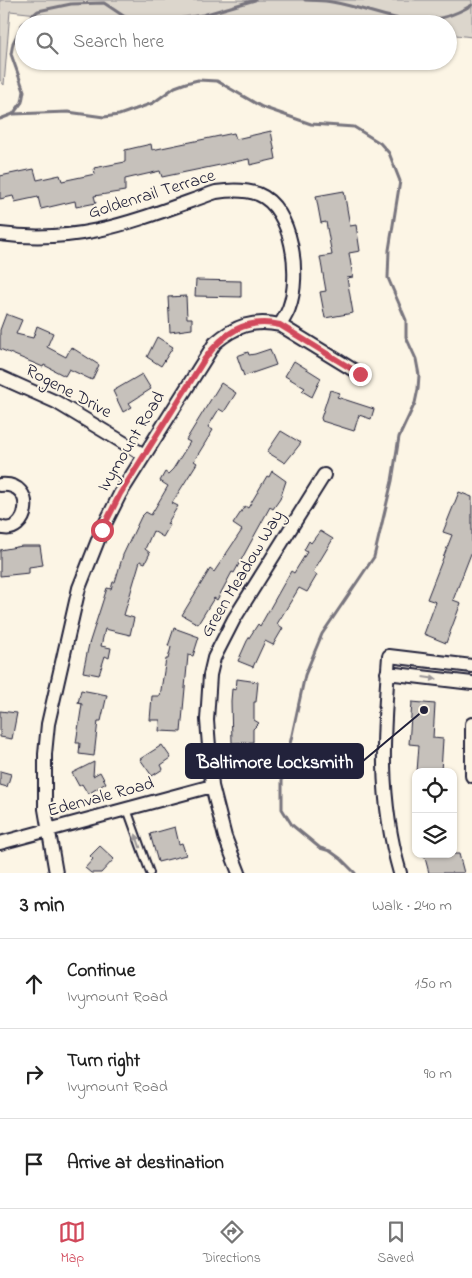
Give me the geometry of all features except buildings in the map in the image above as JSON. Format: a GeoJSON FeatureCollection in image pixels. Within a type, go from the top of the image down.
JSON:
{"type":"FeatureCollection","features":[{"type":"Feature","properties":{"kind":"street","name":"Goldenrail Terrace"},"geometry":{"type":"LineString","coordinates":[[0,234],[50,237],[72,236],[122,225],[216,192],[232,190],[258,194],[270,201],[280,213],[292,250],[295,273],[292,296],[289,309],[280,325]]}},
{"type":"Feature","properties":{"kind":"street","name":"Ivymount Road"},"geometry":{"type":"LineString","coordinates":[[56,873],[48,830],[44,785],[47,739],[71,619],[79,588],[102,530],[144,455],[215,343],[228,332],[242,326],[266,322],[280,325],[360,374]]}},
{"type":"Feature","properties":{"kind":"street","name":"Rogene Drive"},"geometry":{"type":"LineString","coordinates":[[0,377],[56,402],[144,455]]}},
{"type":"Feature","properties":{"kind":"street","name":"Green Meadow Way"},"geometry":{"type":"LineString","coordinates":[[239,873],[225,836],[212,786],[207,693],[214,658],[234,620],[324,475]]}},
{"type":"Feature","properties":{"kind":"street"},"geometry":{"type":"LineString","coordinates":[[0,486],[11,487],[19,491],[25,498],[27,506],[20,522],[12,527],[0,527]]}},
{"type":"Feature","properties":{"kind":"street"},"geometry":{"type":"LineString","coordinates":[[400,873],[389,824],[383,771],[383,725],[389,656],[472,666]]}},
{"type":"Feature","properties":{"kind":"street"},"geometry":{"type":"LineString","coordinates":[[387,673],[472,683]]}},
{"type":"Feature","properties":{"kind":"street"},"geometry":{"type":"LineString","coordinates":[[472,724],[472,776]]}},
{"type":"Feature","properties":{"kind":"street","name":"Edenvale Road"},"geometry":{"type":"LineString","coordinates":[[0,843],[212,786]]}},
{"type":"Feature","properties":{"kind":"lane"},"geometry":{"type":"LineString","coordinates":[[127,809],[150,873]]}},
{"type":"Feature","properties":{"kind":"shaded area"},"geometry":{"type":"Polygon","coordinates":[[[0,0],[472,0],[472,37],[457,35],[457,15],[47,15],[10,11],[4,85],[0,80],[0,0]]]}},
{"type":"Feature","properties":{"kind":"waterway"},"geometry":{"type":"LineString","coordinates":[[203,15],[255,0]]}},
{"type":"Feature","properties":{"kind":"waterway"},"geometry":{"type":"LineString","coordinates":[[305,0],[332,2],[383,15]]}},
{"type":"Feature","properties":{"kind":"waterway"},"geometry":{"type":"LineString","coordinates":[[33,15],[38,11],[71,4],[104,3],[122,15]]}},
{"type":"Feature","properties":{"kind":"waterway"},"geometry":{"type":"LineString","coordinates":[[449,15],[472,5]]}},
{"type":"Feature","properties":{"kind":"waterway"},"geometry":{"type":"LineString","coordinates":[[15,39],[11,54],[15,65]]}},
{"type":"Feature","properties":{"kind":"waterway"},"geometry":{"type":"LineString","coordinates":[[0,119],[13,114],[22,102],[24,91],[17,70]]}},
{"type":"Feature","properties":{"kind":"waterway"},"geometry":{"type":"LineString","coordinates":[[13,114],[68,112],[104,117],[119,115],[153,103],[175,87],[186,83],[198,80],[217,81],[262,107],[311,124],[354,127],[380,143],[389,153],[400,181],[389,250],[388,278],[406,320],[406,337],[416,359],[419,375],[418,389],[415,403],[399,437],[392,481],[374,557],[322,634],[305,675],[282,781],[282,809],[292,825],[320,848],[330,851],[341,859],[355,873]]}},
{"type":"Feature","properties":{"kind":"place","name":"Baltimore Locksmith"},"geometry":{"type":"Point","coordinates":[424,710]}},
{"type":"Feature","properties":{"kind":"route"},"geometry":{"type":"LineString","coordinates":[[102,530],[120,494],[204,360],[215,343],[228,332],[255,322],[280,325],[298,334],[360,374]]}}]}
